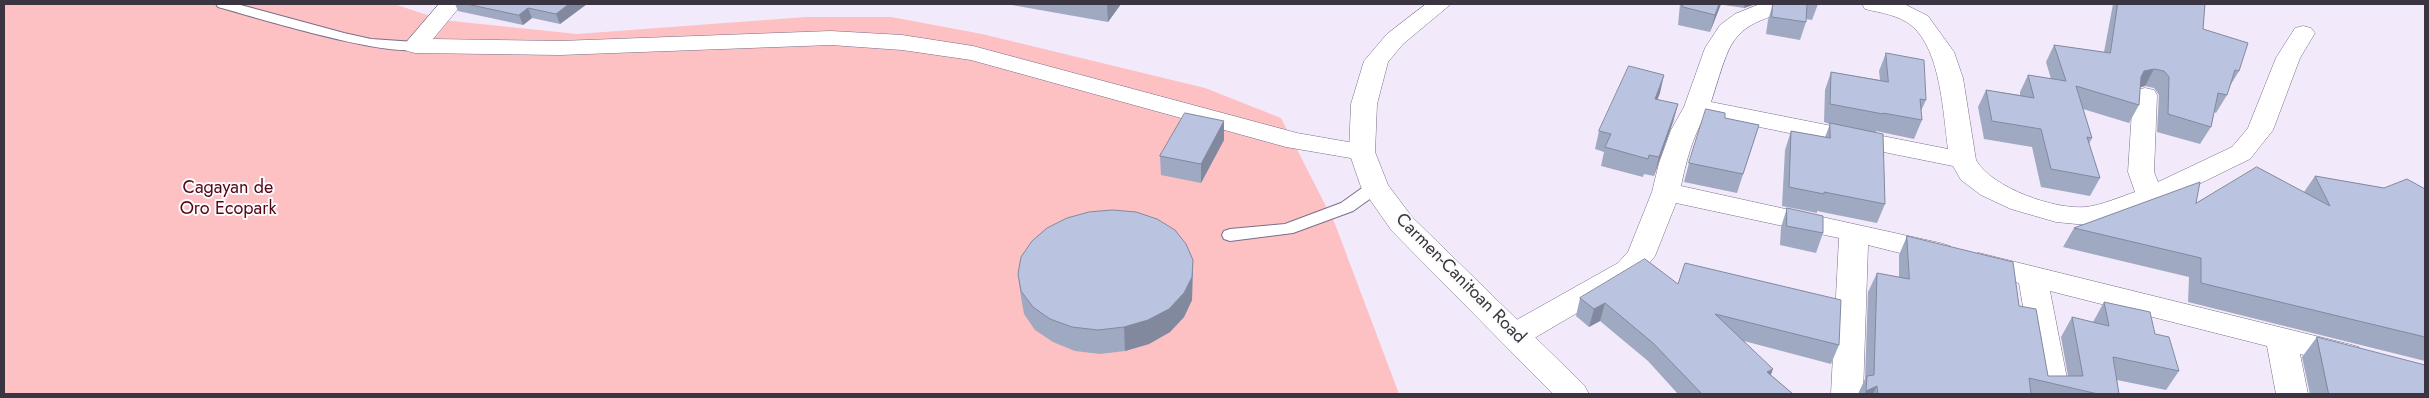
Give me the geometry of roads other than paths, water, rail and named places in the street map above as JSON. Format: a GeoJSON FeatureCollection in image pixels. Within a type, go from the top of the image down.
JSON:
{"type":"FeatureCollection","features":[{"type":"Feature","properties":{"kind":"street"},"geometry":{"type":"LineString","coordinates":[[415,46],[451,4]]}},
{"type":"Feature","properties":{"kind":"street","name":"Carmen-Canitoan Road"},"geometry":{"type":"LineString","coordinates":[[1440,4],[1395,38],[1376,61],[1364,104],[1362,152],[1375,187],[1402,224],[1573,394]]}},
{"type":"Feature","properties":{"kind":"street"},"geometry":{"type":"LineString","coordinates":[[1515,335],[1628,270],[1641,256],[1666,192],[1678,146],[1697,106],[1717,48],[1728,30],[1744,19],[1772,7],[1790,4]]}},
{"type":"Feature","properties":{"kind":"street"},"geometry":{"type":"LineString","coordinates":[[1873,4],[1895,8],[1920,21],[1942,52],[1950,78],[1963,160],[1971,174],[1991,189],[2021,203],[2056,213],[2095,214],[2150,197],[2241,153],[2260,130],[2288,58],[2303,33]]}},
{"type":"Feature","properties":{"kind":"street"},"geometry":{"type":"LineString","coordinates":[[415,46],[560,48],[831,38],[928,44],[973,53],[1295,140],[1362,152]]}},
{"type":"Feature","properties":{"kind":"street"},"geometry":{"type":"LineString","coordinates":[[2145,95],[2141,172],[2150,197]]}},
{"type":"Feature","properties":{"kind":"street"},"geometry":{"type":"LineString","coordinates":[[1697,106],[1963,160]]}},
{"type":"Feature","properties":{"kind":"street"},"geometry":{"type":"LineString","coordinates":[[1666,192],[1854,232],[2377,362]]}},
{"type":"Feature","properties":{"kind":"street"},"geometry":{"type":"LineString","coordinates":[[1847,394],[1854,232]]}},
{"type":"Feature","properties":{"kind":"street"},"geometry":{"type":"LineString","coordinates":[[2032,276],[2054,394]]}},
{"type":"Feature","properties":{"kind":"street"},"geometry":{"type":"LineString","coordinates":[[2281,339],[2292,394]]}},
{"type":"Feature","properties":{"kind":"lane"},"geometry":{"type":"LineString","coordinates":[[223,4],[342,37],[372,43],[415,46]]}},
{"type":"Feature","properties":{"kind":"lane"},"geometry":{"type":"LineString","coordinates":[[1230,235],[1287,229],[1347,207],[1375,187]]}},
{"type":"Feature","properties":{"kind":"park label","name":"Cagayan de Oro Ecopark"},"geometry":{"type":"Point","coordinates":[228,199]}}]}
